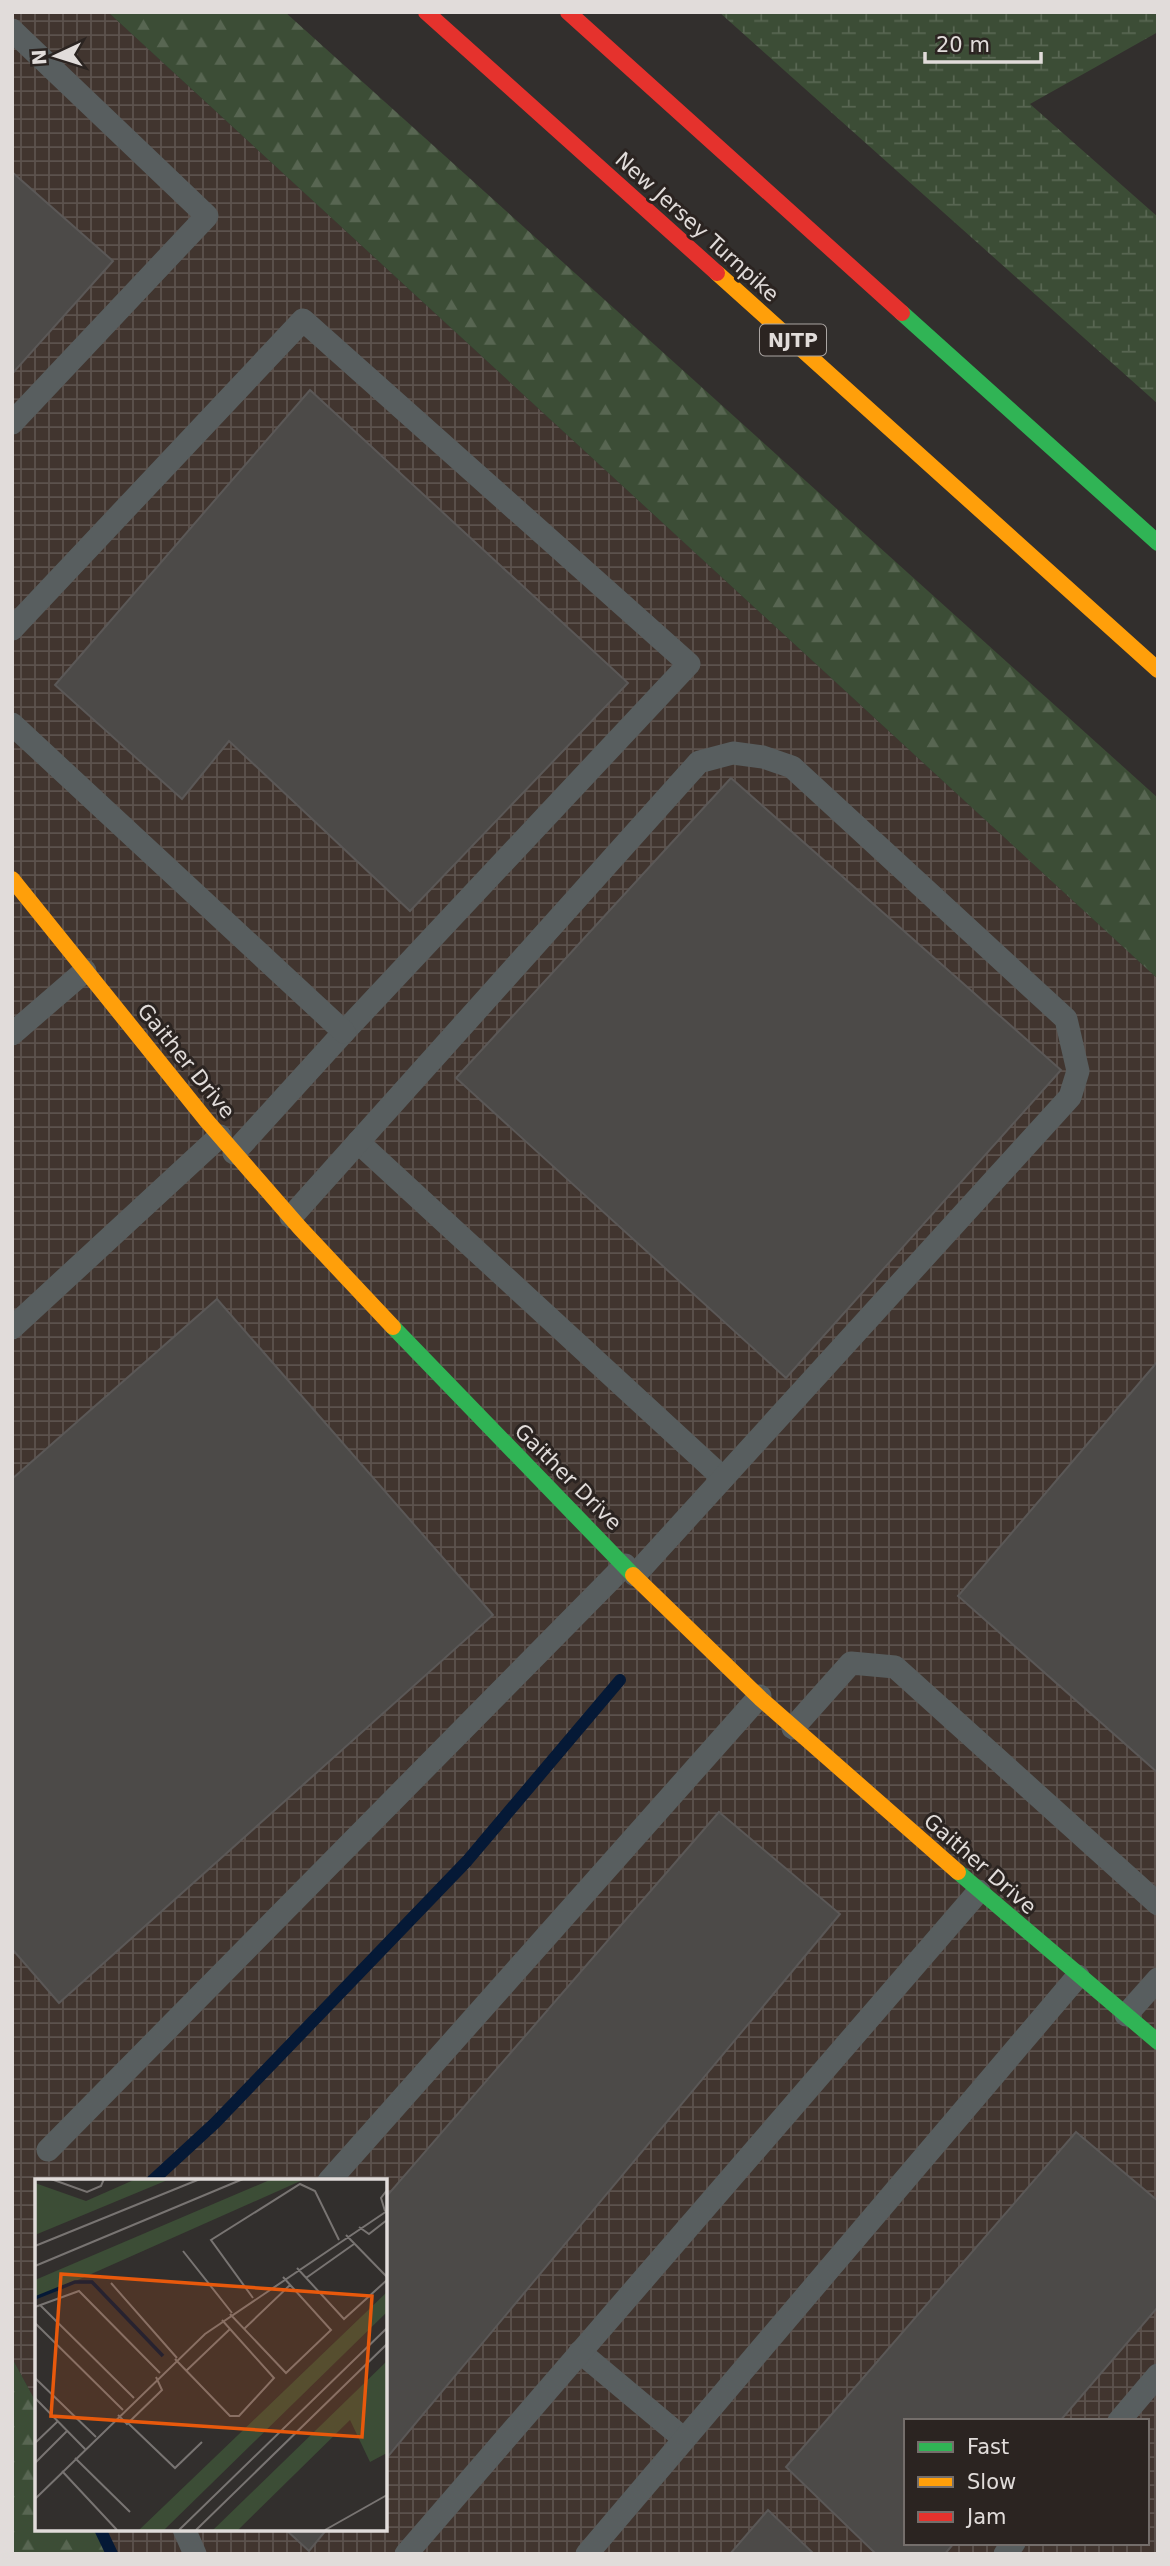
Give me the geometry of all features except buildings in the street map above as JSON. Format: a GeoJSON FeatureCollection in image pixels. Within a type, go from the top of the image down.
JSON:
{"type":"FeatureCollection","features":[{"type":"Feature","properties":{"kind":"main road","name":"New Jersey Turnpike"},"geometry":{"type":"LineString","coordinates":[[426,12],[1158,670]]}},
{"type":"Feature","properties":{"kind":"main road"},"geometry":{"type":"LineString","coordinates":[[568,12],[1158,543]]}},
{"type":"Feature","properties":{"kind":"main road","name":"Gaither Drive"},"geometry":{"type":"LineString","coordinates":[[12,879],[227,1145],[291,1217],[411,1346],[630,1570],[793,1728],[979,1891],[1158,2042]]}},
{"type":"Feature","properties":{"kind":"lane"},"geometry":{"type":"LineString","coordinates":[[12,30],[207,216],[12,423]]}},
{"type":"Feature","properties":{"kind":"lane"},"geometry":{"type":"LineString","coordinates":[[12,629],[303,320],[689,664],[344,1032],[227,1145],[12,1328]]}},
{"type":"Feature","properties":{"kind":"lane"},"geometry":{"type":"LineString","coordinates":[[12,724],[344,1032]]}},
{"type":"Feature","properties":{"kind":"lane"},"geometry":{"type":"LineString","coordinates":[[48,2150],[723,1478],[1070,1097],[1078,1071],[1066,1019],[792,767],[763,757],[733,753],[699,762],[291,1217]]}},
{"type":"Feature","properties":{"kind":"lane"},"geometry":{"type":"LineString","coordinates":[[12,1034],[85,971]]}},
{"type":"Feature","properties":{"kind":"lane"},"geometry":{"type":"LineString","coordinates":[[358,1142],[723,1478]]}},
{"type":"Feature","properties":{"kind":"lane"},"geometry":{"type":"LineString","coordinates":[[793,1728],[851,1663],[895,1667],[1158,1904]]}},
{"type":"Feature","properties":{"kind":"lane"},"geometry":{"type":"LineString","coordinates":[[331,2179],[760,1696]]}},
{"type":"Feature","properties":{"kind":"lane"},"geometry":{"type":"LineString","coordinates":[[406,2554],[979,1891]]}},
{"type":"Feature","properties":{"kind":"lane"},"geometry":{"type":"LineString","coordinates":[[587,2554],[1079,1976]]}},
{"type":"Feature","properties":{"kind":"lane"},"geometry":{"type":"LineString","coordinates":[[1126,2015],[1158,1979]]}},
{"type":"Feature","properties":{"kind":"lane"},"geometry":{"type":"LineString","coordinates":[[580,2352],[684,2439]]}},
{"type":"Feature","properties":{"kind":"lane"},"geometry":{"type":"LineString","coordinates":[[1121,2419],[1158,2375]]}},
{"type":"Feature","properties":{"kind":"lane"},"geometry":{"type":"LineString","coordinates":[[185,2531],[195,2554]]}},
{"type":"Feature","properties":{"kind":"shaded area"},"geometry":{"type":"Polygon","coordinates":[[[12,12],[108,12],[1158,979],[1158,2554],[116,2554],[104,2531],[387,2531],[387,2179],[35,2179],[35,2400],[12,2358],[12,12]]]}},
{"type":"Feature","properties":{"kind":"green space"},"geometry":{"type":"Polygon","coordinates":[[[108,12],[285,12],[1158,798],[1158,979],[108,12]]]}},
{"type":"Feature","properties":{"kind":"green space"},"geometry":{"type":"Polygon","coordinates":[[[719,12],[1158,12],[1158,32],[1030,104],[1158,217],[1158,404],[719,12]]]}},
{"type":"Feature","properties":{"kind":"green space"},"geometry":{"type":"Polygon","coordinates":[[[12,2358],[35,2400],[35,2531],[104,2531],[116,2554],[12,2554],[12,2358]]]}},
{"type":"Feature","properties":{"kind":"waterway"},"geometry":{"type":"LineString","coordinates":[[154,2179],[215,2123],[467,1861],[620,1680]]}},
{"type":"Feature","properties":{"kind":"waterway"},"geometry":{"type":"LineString","coordinates":[[101,2531],[112,2554]]}},
{"type":"Feature","properties":{"kind":"traffic: fast"},"geometry":{"type":"LineString","coordinates":[[902,313],[1158,543]]}},
{"type":"Feature","properties":{"kind":"traffic: fast"},"geometry":{"type":"LineString","coordinates":[[393,1327],[633,1575]]}},
{"type":"Feature","properties":{"kind":"traffic: fast"},"geometry":{"type":"LineString","coordinates":[[958,1872],[1158,2042]]}},
{"type":"Feature","properties":{"kind":"traffic: slow"},"geometry":{"type":"LineString","coordinates":[[717,273],[1158,670]]}},
{"type":"Feature","properties":{"kind":"traffic: slow"},"geometry":{"type":"LineString","coordinates":[[12,879],[206,1120],[300,1228],[393,1327]]}},
{"type":"Feature","properties":{"kind":"traffic: slow"},"geometry":{"type":"LineString","coordinates":[[633,1575],[761,1699],[958,1872]]}},
{"type":"Feature","properties":{"kind":"traffic: jam"},"geometry":{"type":"LineString","coordinates":[[426,12],[717,273]]}},
{"type":"Feature","properties":{"kind":"traffic: jam"},"geometry":{"type":"LineString","coordinates":[[568,12],[902,313]]}}]}
